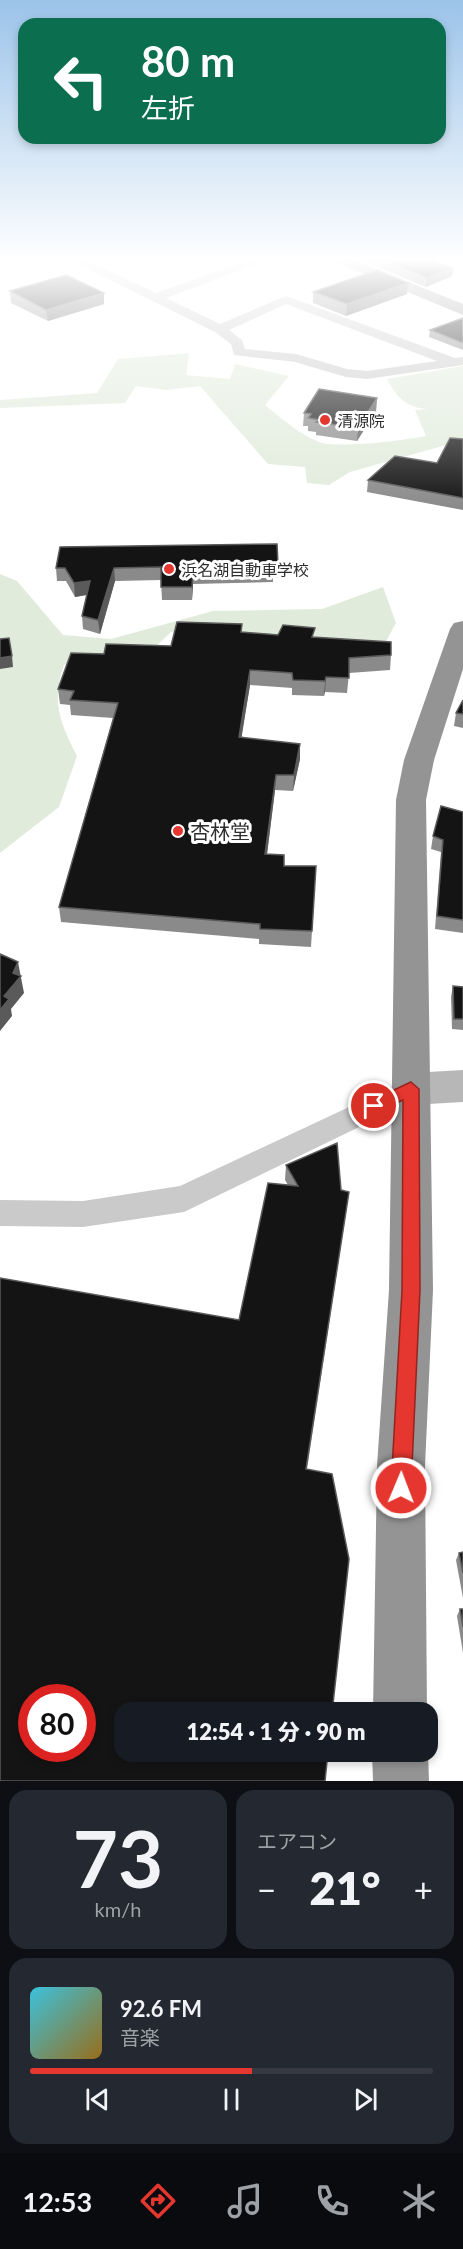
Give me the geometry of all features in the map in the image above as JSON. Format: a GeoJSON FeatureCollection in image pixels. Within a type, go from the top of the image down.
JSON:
{"type":"FeatureCollection","features":[{"type":"Feature","properties":{"kind":"highway"},"geometry":{"type":"LineString","coordinates":[[400,1702],[401,1466],[411,1290],[409,852],[411,800],[419,760],[460,647]]}},
{"type":"Feature","properties":{"kind":"highway"},"geometry":{"type":"LineString","coordinates":[[400,1762],[400,1781]]}},
{"type":"Feature","properties":{"kind":"street"},"geometry":{"type":"LineString","coordinates":[[232,341],[238,347],[296,358],[346,373],[367,375],[458,361]]}},
{"type":"Feature","properties":{"kind":"street"},"geometry":{"type":"LineString","coordinates":[[402,341],[458,361]]}},
{"type":"Feature","properties":{"kind":"street"},"geometry":{"type":"LineString","coordinates":[[0,1213],[83,1214],[184,1199],[411,1089],[463,1086]]}},
{"type":"Feature","properties":{"kind":"green space"},"geometry":{"type":"Polygon","coordinates":[[[189,353],[186,375],[230,379],[235,364],[289,376],[265,405],[312,439],[340,445],[388,442],[426,436],[415,410],[428,409],[408,404],[394,391],[387,379],[463,366],[463,437],[453,443],[350,472],[329,485],[307,483],[305,467],[268,464],[200,386],[166,390],[136,386],[125,403],[0,408],[0,400],[97,393],[118,359],[189,353]]]}},
{"type":"Feature","properties":{"kind":"green space"},"geometry":{"type":"Polygon","coordinates":[[[0,574],[17,581],[63,635],[111,639],[213,611],[322,609],[383,587],[396,623],[374,663],[245,635],[171,632],[152,650],[109,654],[64,665],[58,690],[59,712],[77,756],[59,807],[0,853],[0,574]]]}},
{"type":"Feature","properties":{"kind":"building"},"geometry":{"type":"Polygon","coordinates":[[[319,389],[377,398],[358,428],[316,422],[319,420],[308,418],[311,414],[304,413],[319,389]]]}},
{"type":"Feature","properties":{"kind":"building"},"geometry":{"type":"Polygon","coordinates":[[[450,438],[463,439],[463,498],[368,480],[395,456],[437,463],[450,438]]]}},
{"type":"Feature","properties":{"kind":"building"},"geometry":{"type":"Polygon","coordinates":[[[277,544],[278,565],[272,565],[273,569],[193,570],[192,587],[161,587],[161,567],[114,568],[98,620],[82,616],[90,581],[74,583],[65,568],[56,568],[60,547],[277,544]]]}},
{"type":"Feature","properties":{"kind":"building"},"geometry":{"type":"Polygon","coordinates":[[[177,622],[242,624],[241,632],[278,635],[283,625],[315,628],[312,637],[391,642],[391,655],[349,658],[349,678],[326,677],[325,681],[293,680],[292,673],[250,670],[239,737],[300,744],[294,775],[276,775],[265,854],[284,855],[284,866],[316,866],[312,931],[260,929],[260,924],[59,907],[118,703],[70,700],[74,691],[58,689],[71,653],[104,654],[106,644],[171,646],[177,622]]]}},
{"type":"Feature","properties":{"kind":"building"},"geometry":{"type":"Polygon","coordinates":[[[9,638],[12,656],[0,658],[0,639],[9,638]]]}},
{"type":"Feature","properties":{"kind":"building"},"geometry":{"type":"Polygon","coordinates":[[[463,700],[463,714],[456,713],[463,700]]]}},
{"type":"Feature","properties":{"kind":"building"},"geometry":{"type":"Polygon","coordinates":[[[441,806],[463,812],[463,920],[437,916],[443,840],[433,836],[441,806]]]}},
{"type":"Feature","properties":{"kind":"building"},"geometry":{"type":"Polygon","coordinates":[[[0,954],[18,962],[13,973],[21,976],[4,996],[9,999],[0,1010],[0,954]]]}},
{"type":"Feature","properties":{"kind":"building"},"geometry":{"type":"Polygon","coordinates":[[[453,986],[463,987],[463,1019],[454,1019],[453,986]]]}},
{"type":"Feature","properties":{"kind":"building"},"geometry":{"type":"Polygon","coordinates":[[[337,1143],[341,1190],[349,1192],[306,1469],[332,1474],[349,1559],[333,1702],[114,1702],[114,1762],[327,1762],[325,1781],[0,1781],[0,1278],[239,1320],[268,1183],[298,1186],[286,1165],[337,1143]]]}},
{"type":"Feature","properties":{"kind":"building"},"geometry":{"type":"Polygon","coordinates":[[[463,1552],[463,1573],[459,1553],[463,1552]]]}},
{"type":"Feature","properties":{"kind":"building"},"geometry":{"type":"Polygon","coordinates":[[[460,1609],[463,1609],[463,1627],[460,1609]]]}},
{"type":"Feature","properties":{"kind":"place","name":"清源院"},"geometry":{"type":"Point","coordinates":[325,420]}},
{"type":"Feature","properties":{"kind":"place","name":"浜名湖自動車学校"},"geometry":{"type":"Point","coordinates":[169,569]}},
{"type":"Feature","properties":{"kind":"place","name":"杏林堂"},"geometry":{"type":"Point","coordinates":[178,831]}},
{"type":"Feature","properties":{"kind":"route"},"geometry":{"type":"LineString","coordinates":[[374,1106],[411,1089],[411,1290],[401,1488]]}}]}
